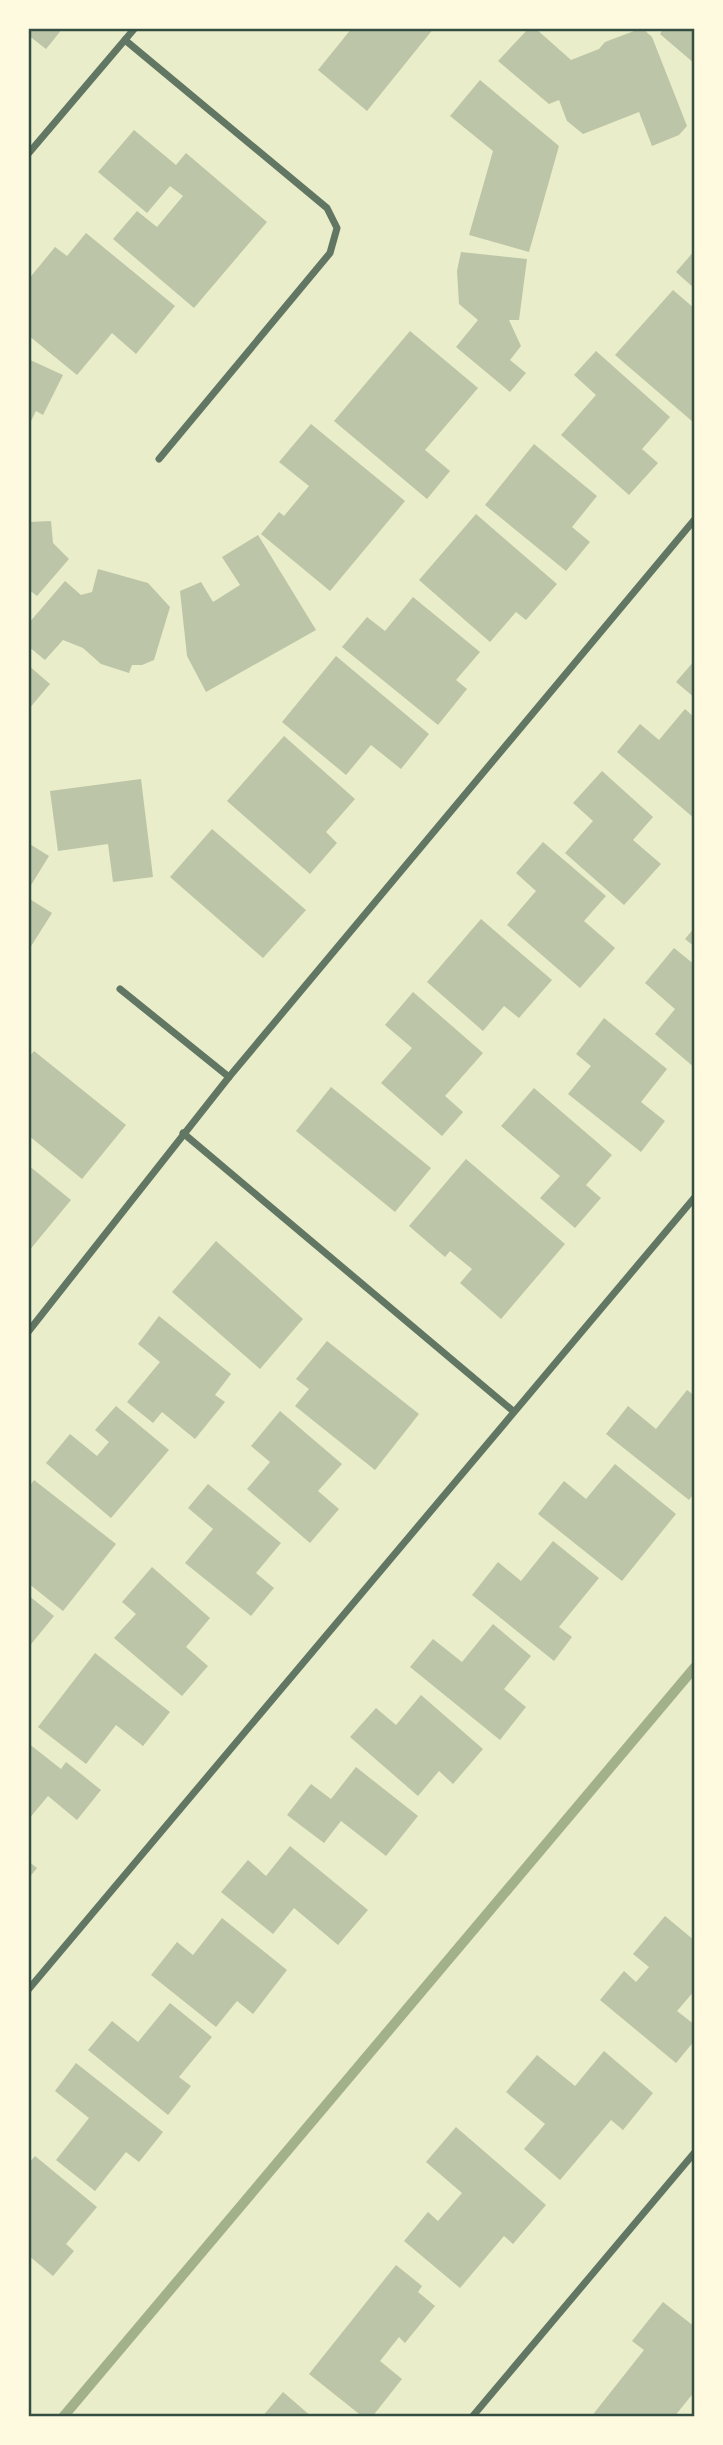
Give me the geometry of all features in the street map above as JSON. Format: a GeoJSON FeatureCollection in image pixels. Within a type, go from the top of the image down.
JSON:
{"type":"FeatureCollection","features":[{"type":"Feature","properties":{"kind":"street"},"geometry":{"type":"LineString","coordinates":[[28,154],[135,28]]}},
{"type":"Feature","properties":{"kind":"street"},"geometry":{"type":"LineString","coordinates":[[125,40],[327,208],[337,228],[330,253],[159,459]]}},
{"type":"Feature","properties":{"kind":"street"},"geometry":{"type":"LineString","coordinates":[[28,1332],[183,1133],[695,519]]}},
{"type":"Feature","properties":{"kind":"street"},"geometry":{"type":"LineString","coordinates":[[120,989],[229,1077]]}},
{"type":"Feature","properties":{"kind":"street"},"geometry":{"type":"LineString","coordinates":[[183,1133],[513,1411]]}},
{"type":"Feature","properties":{"kind":"street"},"geometry":{"type":"LineString","coordinates":[[28,1990],[695,1197]]}},
{"type":"Feature","properties":{"kind":"street"},"geometry":{"type":"LineString","coordinates":[[476,2415],[695,2152]]}},
{"type":"Feature","properties":{"kind":"building"},"geometry":{"type":"Polygon","coordinates":[[[28,28],[63,28],[46,49],[28,35],[28,28]]]}},
{"type":"Feature","properties":{"kind":"building"},"geometry":{"type":"Polygon","coordinates":[[[352,28],[434,28],[367,111],[318,70],[352,28]]]}},
{"type":"Feature","properties":{"kind":"building"},"geometry":{"type":"Polygon","coordinates":[[[529,28],[535,28],[571,60],[599,49],[605,42],[642,28],[652,37],[687,126],[679,135],[652,146],[639,112],[583,134],[567,121],[559,100],[549,104],[498,61],[529,28]]]}},
{"type":"Feature","properties":{"kind":"building"},"geometry":{"type":"Polygon","coordinates":[[[664,28],[695,28],[695,64],[660,34],[664,28]]]}},
{"type":"Feature","properties":{"kind":"building"},"geometry":{"type":"Polygon","coordinates":[[[480,80],[559,146],[529,252],[469,235],[493,151],[450,116],[480,80]]]}},
{"type":"Feature","properties":{"kind":"building"},"geometry":{"type":"Polygon","coordinates":[[[134,130],[176,165],[186,153],[267,222],[194,308],[113,239],[137,211],[157,227],[183,196],[170,186],[147,213],[98,172],[134,130]]]}},
{"type":"Feature","properties":{"kind":"building"},"geometry":{"type":"Polygon","coordinates":[[[86,233],[175,306],[136,354],[112,333],[77,375],[28,335],[28,280],[55,247],[67,256],[86,233]]]}},
{"type":"Feature","properties":{"kind":"building"},"geometry":{"type":"Polygon","coordinates":[[[695,250],[695,289],[676,272],[695,250]]]}},
{"type":"Feature","properties":{"kind":"building"},"geometry":{"type":"Polygon","coordinates":[[[461,252],[527,259],[519,320],[509,320],[521,346],[510,360],[526,373],[510,392],[456,347],[478,320],[459,304],[457,271],[461,252]]]}},
{"type":"Feature","properties":{"kind":"building"},"geometry":{"type":"Polygon","coordinates":[[[673,290],[695,309],[693,422],[615,355],[673,290]]]}},
{"type":"Feature","properties":{"kind":"building"},"geometry":{"type":"Polygon","coordinates":[[[410,331],[478,388],[425,450],[450,471],[427,499],[334,421],[410,331]]]}},
{"type":"Feature","properties":{"kind":"building"},"geometry":{"type":"Polygon","coordinates":[[[596,351],[670,417],[642,449],[658,463],[629,495],[561,435],[596,395],[574,375],[596,351]]]}},
{"type":"Feature","properties":{"kind":"building"},"geometry":{"type":"Polygon","coordinates":[[[28,359],[63,375],[43,415],[36,411],[28,427],[28,359]]]}},
{"type":"Feature","properties":{"kind":"building"},"geometry":{"type":"Polygon","coordinates":[[[311,424],[405,501],[330,591],[261,534],[279,512],[284,516],[309,486],[279,462],[311,424]]]}},
{"type":"Feature","properties":{"kind":"building"},"geometry":{"type":"Polygon","coordinates":[[[534,444],[597,496],[572,527],[590,542],[566,571],[485,505],[534,444]]]}},
{"type":"Feature","properties":{"kind":"building"},"geometry":{"type":"Polygon","coordinates":[[[476,514],[557,584],[526,620],[516,612],[490,642],[419,580],[476,514]]]}},
{"type":"Feature","properties":{"kind":"building"},"geometry":{"type":"Polygon","coordinates":[[[51,521],[53,543],[69,559],[37,596],[28,589],[28,522],[51,521]]]}},
{"type":"Feature","properties":{"kind":"building"},"geometry":{"type":"Polygon","coordinates":[[[258,535],[316,630],[206,692],[187,656],[180,591],[201,582],[213,602],[240,585],[222,557],[258,535]]]}},
{"type":"Feature","properties":{"kind":"building"},"geometry":{"type":"Polygon","coordinates":[[[98,569],[148,583],[170,607],[154,660],[142,665],[132,665],[129,673],[101,664],[83,648],[63,640],[45,660],[28,646],[28,624],[65,581],[81,595],[92,592],[98,569]]]}},
{"type":"Feature","properties":{"kind":"building"},"geometry":{"type":"Polygon","coordinates":[[[413,597],[480,652],[456,680],[467,689],[438,725],[342,647],[367,617],[385,631],[413,597]]]}},
{"type":"Feature","properties":{"kind":"building"},"geometry":{"type":"Polygon","coordinates":[[[336,656],[429,734],[401,769],[371,745],[346,775],[282,722],[336,656]]]}},
{"type":"Feature","properties":{"kind":"building"},"geometry":{"type":"Polygon","coordinates":[[[695,660],[695,698],[676,682],[695,660]]]}},
{"type":"Feature","properties":{"kind":"building"},"geometry":{"type":"Polygon","coordinates":[[[28,665],[50,684],[28,710],[28,665]]]}},
{"type":"Feature","properties":{"kind":"building"},"geometry":{"type":"Polygon","coordinates":[[[685,709],[695,718],[695,819],[617,752],[640,724],[659,740],[685,709]]]}},
{"type":"Feature","properties":{"kind":"building"},"geometry":{"type":"Polygon","coordinates":[[[284,736],[355,799],[326,832],[337,843],[310,874],[227,801],[284,736]]]}},
{"type":"Feature","properties":{"kind":"building"},"geometry":{"type":"Polygon","coordinates":[[[602,771],[653,817],[633,840],[661,864],[624,905],[565,853],[593,821],[573,803],[602,771]]]}},
{"type":"Feature","properties":{"kind":"building"},"geometry":{"type":"Polygon","coordinates":[[[141,779],[153,877],[113,882],[108,844],[58,851],[50,791],[141,779]]]}},
{"type":"Feature","properties":{"kind":"building"},"geometry":{"type":"Polygon","coordinates":[[[212,829],[306,910],[263,958],[170,877],[212,829]]]}},
{"type":"Feature","properties":{"kind":"building"},"geometry":{"type":"Polygon","coordinates":[[[543,842],[606,896],[584,921],[615,948],[580,988],[507,925],[536,891],[516,873],[543,842]]]}},
{"type":"Feature","properties":{"kind":"building"},"geometry":{"type":"Polygon","coordinates":[[[28,843],[49,856],[28,890],[28,843]]]}},
{"type":"Feature","properties":{"kind":"building"},"geometry":{"type":"Polygon","coordinates":[[[28,898],[52,913],[28,951],[28,898]]]}},
{"type":"Feature","properties":{"kind":"building"},"geometry":{"type":"Polygon","coordinates":[[[481,919],[552,980],[519,1018],[504,1006],[483,1031],[427,982],[481,919]]]}},
{"type":"Feature","properties":{"kind":"building"},"geometry":{"type":"Polygon","coordinates":[[[695,927],[695,947],[685,939],[695,927]]]}},
{"type":"Feature","properties":{"kind":"building"},"geometry":{"type":"Polygon","coordinates":[[[674,948],[695,965],[695,1068],[655,1034],[675,1009],[645,983],[674,948]]]}},
{"type":"Feature","properties":{"kind":"building"},"geometry":{"type":"Polygon","coordinates":[[[413,992],[483,1053],[445,1096],[463,1112],[442,1136],[381,1083],[412,1048],[385,1025],[413,992]]]}},
{"type":"Feature","properties":{"kind":"building"},"geometry":{"type":"Polygon","coordinates":[[[604,1018],[667,1069],[641,1102],[665,1121],[641,1152],[568,1094],[591,1066],[576,1054],[604,1018]]]}},
{"type":"Feature","properties":{"kind":"building"},"geometry":{"type":"Polygon","coordinates":[[[34,1051],[126,1125],[82,1179],[28,1135],[28,1058],[34,1051]]]}},
{"type":"Feature","properties":{"kind":"building"},"geometry":{"type":"Polygon","coordinates":[[[331,1087],[431,1168],[395,1212],[296,1131],[331,1087]]]}},
{"type":"Feature","properties":{"kind":"building"},"geometry":{"type":"Polygon","coordinates":[[[534,1088],[612,1155],[586,1185],[601,1198],[575,1228],[540,1198],[560,1176],[501,1126],[534,1088]]]}},
{"type":"Feature","properties":{"kind":"building"},"geometry":{"type":"Polygon","coordinates":[[[466,1159],[565,1244],[501,1319],[460,1283],[472,1269],[450,1251],[445,1257],[409,1226],[466,1159]]]}},
{"type":"Feature","properties":{"kind":"building"},"geometry":{"type":"Polygon","coordinates":[[[28,1165],[71,1200],[28,1252],[28,1165]]]}},
{"type":"Feature","properties":{"kind":"building"},"geometry":{"type":"Polygon","coordinates":[[[216,1241],[303,1319],[260,1369],[172,1292],[216,1241]]]}},
{"type":"Feature","properties":{"kind":"building"},"geometry":{"type":"Polygon","coordinates":[[[159,1316],[231,1374],[215,1395],[225,1402],[195,1439],[162,1412],[153,1423],[127,1402],[160,1362],[138,1344],[159,1316]]]}},
{"type":"Feature","properties":{"kind":"building"},"geometry":{"type":"Polygon","coordinates":[[[327,1341],[419,1414],[375,1470],[295,1406],[309,1389],[296,1379],[327,1341]]]}},
{"type":"Feature","properties":{"kind":"building"},"geometry":{"type":"Polygon","coordinates":[[[687,1390],[695,1396],[695,1492],[689,1500],[606,1434],[628,1406],[656,1429],[687,1390]]]}},
{"type":"Feature","properties":{"kind":"building"},"geometry":{"type":"Polygon","coordinates":[[[116,1406],[169,1450],[111,1518],[46,1463],[70,1434],[97,1456],[109,1442],[95,1430],[116,1406]]]}},
{"type":"Feature","properties":{"kind":"building"},"geometry":{"type":"Polygon","coordinates":[[[280,1411],[342,1464],[318,1491],[339,1509],[310,1543],[247,1489],[270,1462],[251,1446],[280,1411]]]}},
{"type":"Feature","properties":{"kind":"building"},"geometry":{"type":"Polygon","coordinates":[[[615,1464],[676,1514],[622,1581],[538,1514],[564,1481],[586,1499],[615,1464]]]}},
{"type":"Feature","properties":{"kind":"building"},"geometry":{"type":"Polygon","coordinates":[[[34,1480],[116,1544],[63,1611],[28,1583],[28,1488],[34,1480]]]}},
{"type":"Feature","properties":{"kind":"building"},"geometry":{"type":"Polygon","coordinates":[[[208,1484],[281,1543],[256,1573],[274,1588],[251,1616],[185,1563],[213,1529],[188,1508],[208,1484]]]}},
{"type":"Feature","properties":{"kind":"building"},"geometry":{"type":"Polygon","coordinates":[[[553,1541],[599,1578],[559,1627],[572,1637],[554,1661],[472,1595],[498,1562],[521,1581],[553,1541]]]}},
{"type":"Feature","properties":{"kind":"building"},"geometry":{"type":"Polygon","coordinates":[[[152,1567],[210,1618],[186,1647],[208,1666],[182,1696],[114,1638],[136,1614],[122,1602],[152,1567]]]}},
{"type":"Feature","properties":{"kind":"building"},"geometry":{"type":"Polygon","coordinates":[[[28,1595],[54,1616],[28,1648],[28,1595]]]}},
{"type":"Feature","properties":{"kind":"building"},"geometry":{"type":"Polygon","coordinates":[[[493,1624],[531,1656],[504,1689],[526,1707],[500,1740],[410,1667],[433,1639],[462,1662],[493,1624]]]}},
{"type":"Feature","properties":{"kind":"building"},"geometry":{"type":"Polygon","coordinates":[[[95,1653],[170,1712],[143,1746],[116,1725],[86,1764],[38,1727],[95,1653]]]}},
{"type":"Feature","properties":{"kind":"building"},"geometry":{"type":"Polygon","coordinates":[[[421,1695],[483,1749],[453,1784],[439,1771],[418,1796],[350,1737],[376,1708],[396,1725],[421,1695]]]}},
{"type":"Feature","properties":{"kind":"building"},"geometry":{"type":"Polygon","coordinates":[[[28,1743],[61,1769],[66,1762],[101,1790],[77,1820],[48,1796],[28,1820],[28,1743]]]}},
{"type":"Feature","properties":{"kind":"building"},"geometry":{"type":"Polygon","coordinates":[[[356,1767],[418,1816],[386,1856],[341,1821],[324,1843],[287,1815],[311,1784],[331,1799],[356,1767]]]}},
{"type":"Feature","properties":{"kind":"building"},"geometry":{"type":"Polygon","coordinates":[[[290,1846],[368,1910],[338,1945],[294,1908],[273,1934],[221,1892],[248,1860],[266,1876],[290,1846]]]}},
{"type":"Feature","properties":{"kind":"building"},"geometry":{"type":"Polygon","coordinates":[[[28,1861],[37,1868],[28,1879],[28,1861]]]}},
{"type":"Feature","properties":{"kind":"building"},"geometry":{"type":"Polygon","coordinates":[[[665,1916],[695,1941],[695,1990],[677,2011],[695,2025],[695,2040],[676,2063],[600,2000],[624,1971],[636,1982],[649,1967],[633,1954],[665,1916]]]}},
{"type":"Feature","properties":{"kind":"building"},"geometry":{"type":"Polygon","coordinates":[[[222,1918],[287,1970],[253,2014],[237,2001],[216,2027],[151,1975],[177,1942],[193,1955],[222,1918]]]}},
{"type":"Feature","properties":{"kind":"building"},"geometry":{"type":"Polygon","coordinates":[[[170,2003],[212,2037],[179,2077],[191,2086],[168,2115],[88,2050],[112,2021],[138,2042],[170,2003]]]}},
{"type":"Feature","properties":{"kind":"building"},"geometry":{"type":"Polygon","coordinates":[[[604,2051],[653,2093],[623,2130],[611,2120],[560,2180],[524,2149],[545,2124],[506,2092],[537,2055],[575,2086],[604,2051]]]}},
{"type":"Feature","properties":{"kind":"building"},"geometry":{"type":"Polygon","coordinates":[[[76,2063],[163,2132],[139,2162],[126,2152],[95,2191],[56,2160],[89,2118],[55,2091],[76,2063]]]}},
{"type":"Feature","properties":{"kind":"building"},"geometry":{"type":"Polygon","coordinates":[[[456,2127],[546,2205],[513,2244],[504,2236],[460,2288],[404,2241],[428,2212],[438,2221],[462,2193],[426,2162],[456,2127]]]}},
{"type":"Feature","properties":{"kind":"building"},"geometry":{"type":"Polygon","coordinates":[[[35,2156],[97,2207],[66,2244],[74,2251],[53,2276],[28,2255],[28,2164],[35,2156]]]}},
{"type":"Feature","properties":{"kind":"building"},"geometry":{"type":"Polygon","coordinates":[[[396,2265],[422,2286],[418,2292],[435,2306],[405,2343],[399,2337],[380,2361],[402,2379],[372,2417],[363,2417],[309,2374],[396,2265]]]}},
{"type":"Feature","properties":{"kind":"building"},"geometry":{"type":"Polygon","coordinates":[[[663,2302],[695,2327],[695,2391],[674,2417],[591,2417],[644,2350],[632,2341],[663,2302]]]}},
{"type":"Feature","properties":{"kind":"building"},"geometry":{"type":"Polygon","coordinates":[[[283,2392],[312,2417],[262,2417],[283,2392]]]}},
{"type":"Feature","properties":{"kind":"waterway"},"geometry":{"type":"LineString","coordinates":[[63,2417],[695,1667]]}}]}
